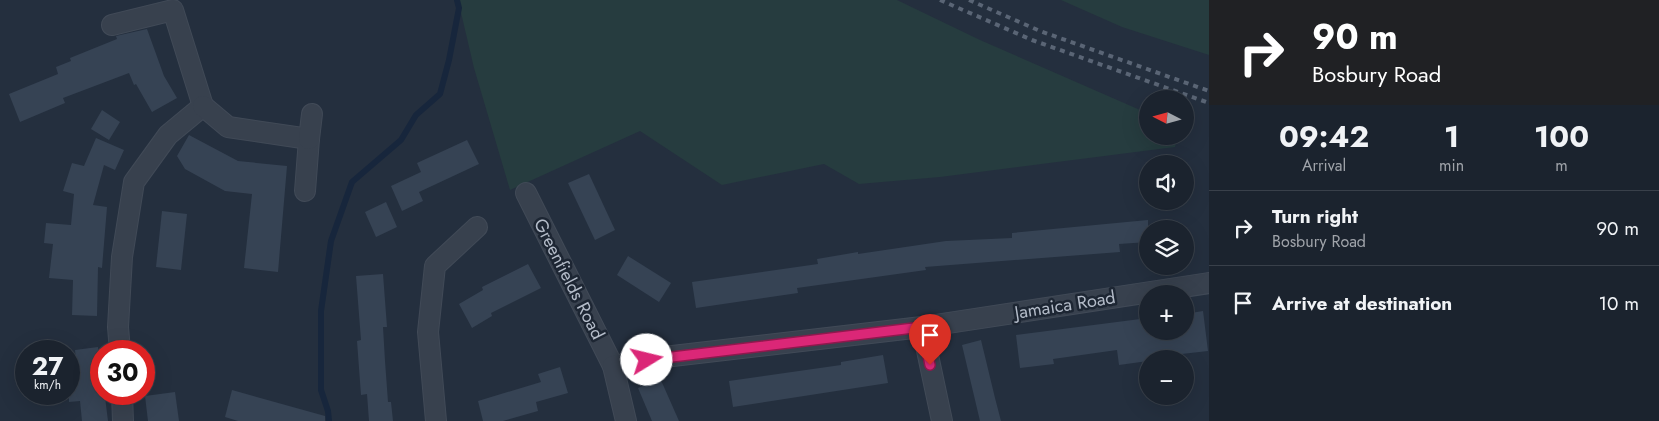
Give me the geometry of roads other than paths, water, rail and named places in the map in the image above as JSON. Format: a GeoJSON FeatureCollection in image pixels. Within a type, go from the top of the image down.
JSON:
{"type":"FeatureCollection","features":[{"type":"Feature","properties":{"kind":"street"},"geometry":{"type":"LineString","coordinates":[[112,25],[173,10],[203,106],[228,127],[258,133],[309,139]]}},
{"type":"Feature","properties":{"kind":"street"},"geometry":{"type":"LineString","coordinates":[[119,340],[118,327],[122,256],[134,182],[168,135],[203,106]]}},
{"type":"Feature","properties":{"kind":"street"},"geometry":{"type":"LineString","coordinates":[[305,191],[312,114]]}},
{"type":"Feature","properties":{"kind":"street","name":"Greenfields Road"},"geometry":{"type":"LineString","coordinates":[[526,193],[613,366],[626,421]]}},
{"type":"Feature","properties":{"kind":"street"},"geometry":{"type":"LineString","coordinates":[[436,421],[428,332],[435,266],[478,227]]}},
{"type":"Feature","properties":{"kind":"street","name":"Jamaica Road"},"geometry":{"type":"LineString","coordinates":[[922,327],[1209,283]]}},
{"type":"Feature","properties":{"kind":"street"},"geometry":{"type":"LineString","coordinates":[[613,366],[674,356],[922,327],[942,421]]}},
{"type":"Feature","properties":{"kind":"street"},"geometry":{"type":"LineString","coordinates":[[122,405],[123,421]]}},
{"type":"Feature","properties":{"kind":"waterway"},"geometry":{"type":"LineString","coordinates":[[329,421],[328,411],[321,390],[321,311],[331,241],[352,182],[401,140],[416,115],[440,94],[459,8],[457,0]]}},
{"type":"Feature","properties":{"kind":"railway"},"geometry":{"type":"LineString","coordinates":[[940,0],[1032,40],[1209,103]]}},
{"type":"Feature","properties":{"kind":"railway"},"geometry":{"type":"LineString","coordinates":[[969,0],[1040,31],[1209,91]]}}]}
